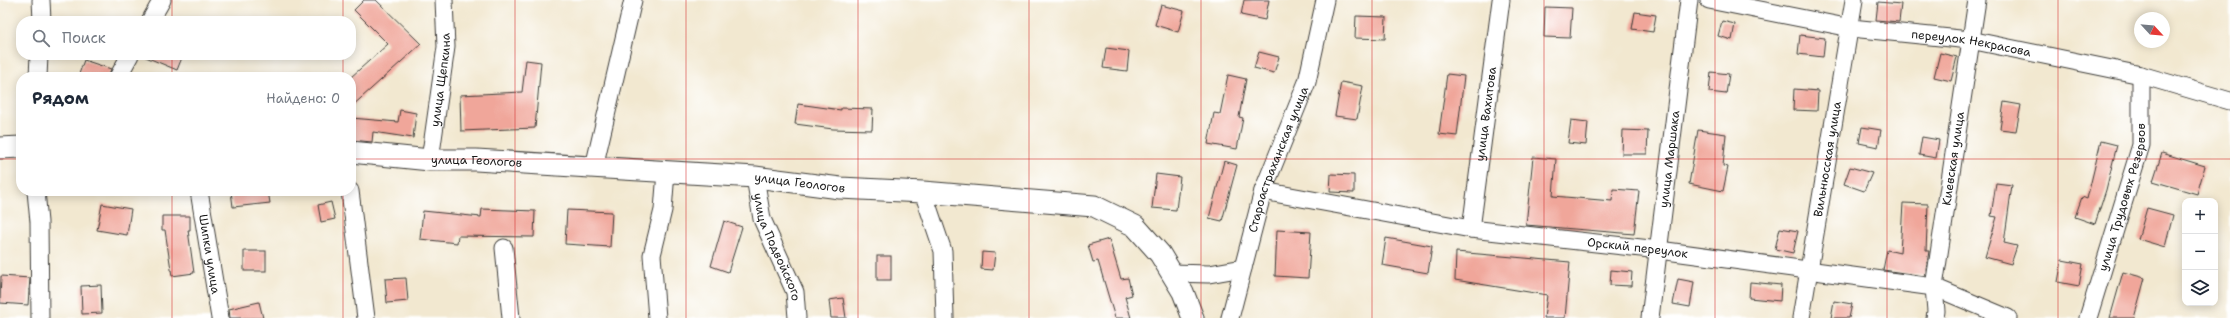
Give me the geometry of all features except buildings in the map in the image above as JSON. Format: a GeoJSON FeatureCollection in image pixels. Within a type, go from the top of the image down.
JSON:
{"type":"FeatureCollection","features":[{"type":"Feature","properties":{"kind":"street"},"geometry":{"type":"LineString","coordinates":[[41,0],[42,16]]}},
{"type":"Feature","properties":{"kind":"street"},"geometry":{"type":"LineString","coordinates":[[153,16],[162,0]]}},
{"type":"Feature","properties":{"kind":"street","name":"улица Щепкина"},"geometry":{"type":"LineString","coordinates":[[430,160],[446,47],[444,0]]}},
{"type":"Feature","properties":{"kind":"street"},"geometry":{"type":"LineString","coordinates":[[594,166],[634,0]]}},
{"type":"Feature","properties":{"kind":"street","name":"Староастраханская улица"},"geometry":{"type":"LineString","coordinates":[[1230,318],[1263,191],[1307,82],[1325,0]]}},
{"type":"Feature","properties":{"kind":"street","name":"улица Вахитова"},"geometry":{"type":"LineString","coordinates":[[1471,229],[1501,0]]}},
{"type":"Feature","properties":{"kind":"street","name":"улица Маршака"},"geometry":{"type":"LineString","coordinates":[[1650,318],[1689,0]]}},
{"type":"Feature","properties":{"kind":"street","name":"переулок Некрасова"},"geometry":{"type":"LineString","coordinates":[[1709,0],[1850,28],[1970,40],[2141,75],[2230,101]]}},
{"type":"Feature","properties":{"kind":"street","name":"Вильнюсская улица"},"geometry":{"type":"LineString","coordinates":[[1801,318],[1854,0]]}},
{"type":"Feature","properties":{"kind":"street","name":"Киевская улица"},"geometry":{"type":"LineString","coordinates":[[1935,318],[1936,311],[1934,287],[1977,0]]}},
{"type":"Feature","properties":{"kind":"street"},"geometry":{"type":"LineString","coordinates":[[38,72],[40,60]]}},
{"type":"Feature","properties":{"kind":"street"},"geometry":{"type":"LineString","coordinates":[[121,72],[127,60]]}},
{"type":"Feature","properties":{"kind":"street","name":"улица Трудовых Резервов"},"geometry":{"type":"LineString","coordinates":[[2088,318],[2141,145],[2141,75]]}},
{"type":"Feature","properties":{"kind":"street"},"geometry":{"type":"LineString","coordinates":[[0,148],[16,147]]}},
{"type":"Feature","properties":{"kind":"street","name":"улица Геологов"},"geometry":{"type":"LineString","coordinates":[[356,153],[430,160],[476,160],[594,166],[755,177],[840,188],[923,192],[1094,206],[1135,226],[1160,254],[1183,292],[1193,318]]}},
{"type":"Feature","properties":{"kind":"street"},"geometry":{"type":"LineString","coordinates":[[657,318],[652,256],[663,210],[666,172]]}},
{"type":"Feature","properties":{"kind":"street","name":"улица Подвойского"},"geometry":{"type":"LineString","coordinates":[[755,177],[762,220],[796,292],[797,318]]}},
{"type":"Feature","properties":{"kind":"street","name":"Орский переулок"},"geometry":{"type":"LineString","coordinates":[[1263,191],[1471,229],[1659,250],[1934,287],[2008,318]]}},
{"type":"Feature","properties":{"kind":"street"},"geometry":{"type":"LineString","coordinates":[[923,192],[943,251],[945,318]]}},
{"type":"Feature","properties":{"kind":"street"},"geometry":{"type":"LineString","coordinates":[[36,196],[39,222],[40,318]]}},
{"type":"Feature","properties":{"kind":"street","name":"Шипки улица"},"geometry":{"type":"LineString","coordinates":[[200,196],[220,318]]}},
{"type":"Feature","properties":{"kind":"street"},"geometry":{"type":"LineString","coordinates":[[351,196],[366,318]]}},
{"type":"Feature","properties":{"kind":"street"},"geometry":{"type":"LineString","coordinates":[[504,248],[511,318]]}},
{"type":"Feature","properties":{"kind":"street"},"geometry":{"type":"LineString","coordinates":[[1171,273],[1209,274],[1243,268]]}}]}
